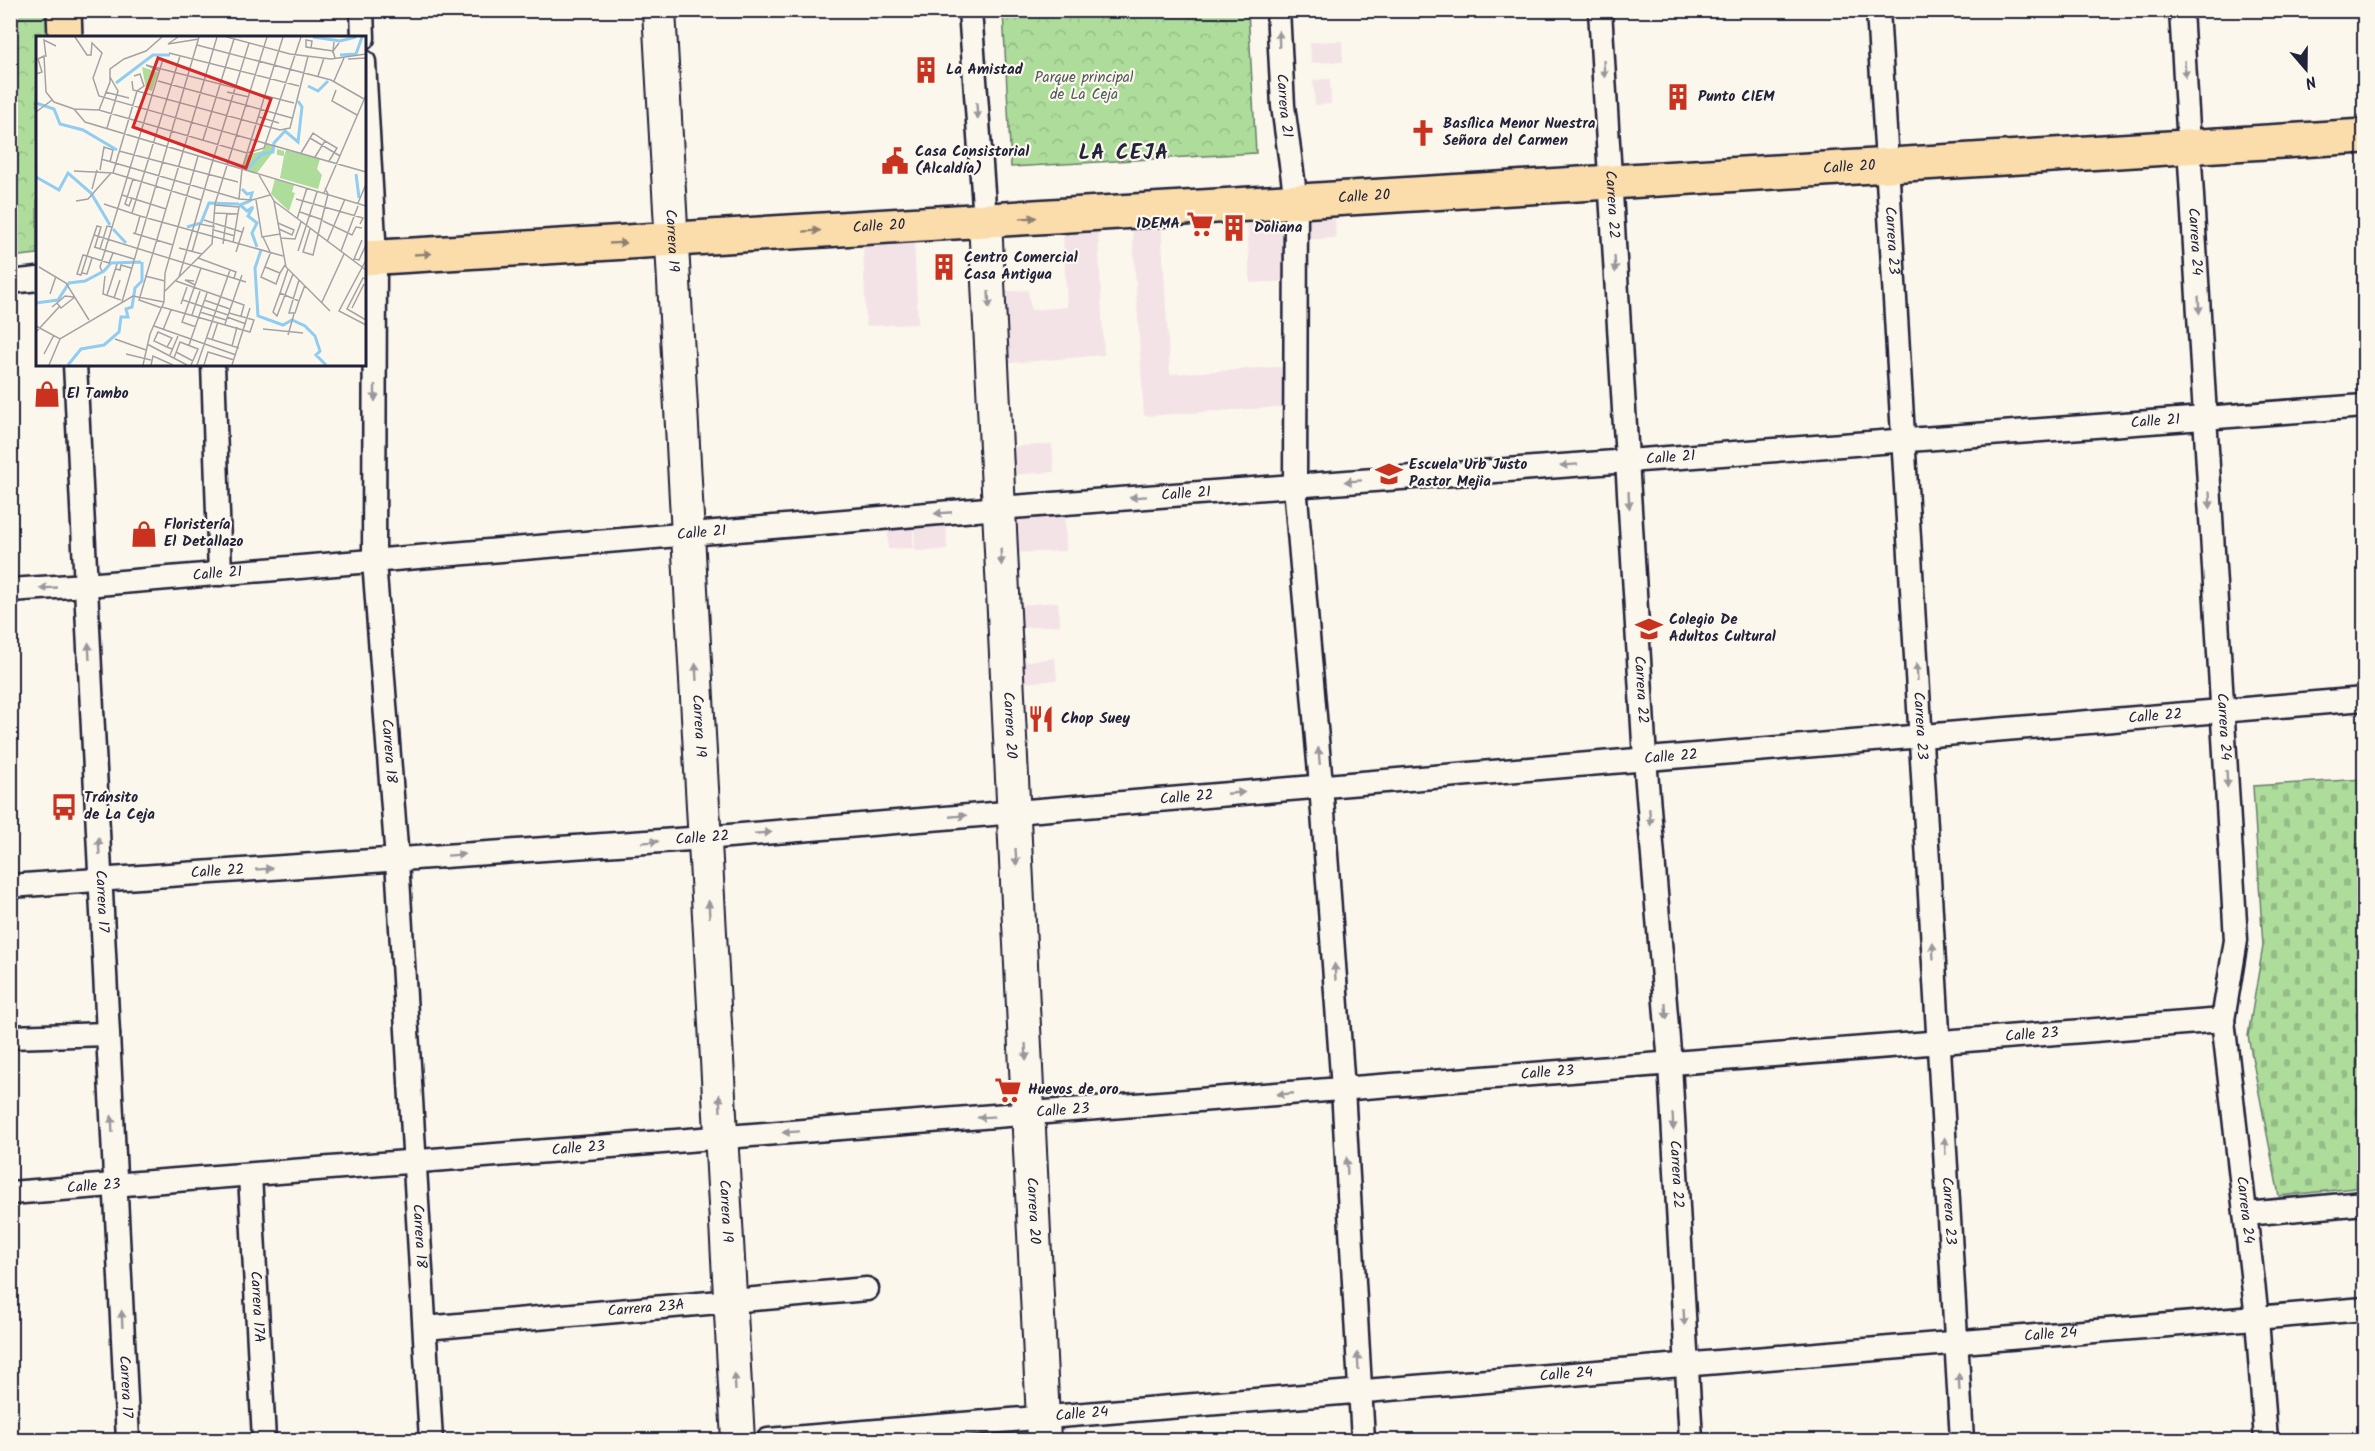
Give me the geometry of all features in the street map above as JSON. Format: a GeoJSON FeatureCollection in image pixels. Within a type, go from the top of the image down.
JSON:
{"type":"FeatureCollection","features":[{"type":"Feature","properties":{"kind":"main road"},"geometry":{"type":"LineString","coordinates":[[64,10],[65,36]]}},
{"type":"Feature","properties":{"kind":"main road","name":"Carrera 19"},"geometry":{"type":"LineString","coordinates":[[659,10],[738,1440]]}},
{"type":"Feature","properties":{"kind":"main road","name":"Calle 20"},"geometry":{"type":"LineString","coordinates":[[370,258],[2364,136]]}},
{"type":"Feature","properties":{"kind":"main road","name":"Carrera 20"},"geometry":{"type":"LineString","coordinates":[[985,220],[1044,1429]]}},
{"type":"Feature","properties":{"kind":"street"},"geometry":{"type":"LineString","coordinates":[[362,10],[363,36]]}},
{"type":"Feature","properties":{"kind":"street","name":"Carrera 20"},"geometry":{"type":"LineString","coordinates":[[970,10],[985,220]]}},
{"type":"Feature","properties":{"kind":"street","name":"Carrera 21"},"geometry":{"type":"LineString","coordinates":[[1278,10],[1283,106],[1296,201],[1295,486],[1321,785],[1343,1089],[1363,1440]]}},
{"type":"Feature","properties":{"kind":"street","name":"Carrera 22"},"geometry":{"type":"LineString","coordinates":[[1600,10],[1645,759],[1670,1064],[1691,1440]]}},
{"type":"Feature","properties":{"kind":"street","name":"Carrera 23"},"geometry":{"type":"LineString","coordinates":[[1878,10],[1962,1440]]}},
{"type":"Feature","properties":{"kind":"street","name":"Carrera 24"},"geometry":{"type":"LineString","coordinates":[[2181,10],[2236,940],[2223,1020],[2257,1318],[2266,1440]]}},
{"type":"Feature","properties":{"kind":"street","name":"Carrera 18"},"geometry":{"type":"LineString","coordinates":[[366,127],[374,561],[398,860],[431,1440]]}},
{"type":"Feature","properties":{"kind":"street"},"geometry":{"type":"LineString","coordinates":[[10,282],[36,279]]}},
{"type":"Feature","properties":{"kind":"street","name":"Carrera 17"},"geometry":{"type":"LineString","coordinates":[[75,366],[128,1440]]}},
{"type":"Feature","properties":{"kind":"street"},"geometry":{"type":"LineString","coordinates":[[213,366],[220,574]]}},
{"type":"Feature","properties":{"kind":"street","name":"Calle 21"},"geometry":{"type":"LineString","coordinates":[[10,590],[999,508],[2364,406]]}},
{"type":"Feature","properties":{"kind":"street","name":"Calle 22"},"geometry":{"type":"LineString","coordinates":[[10,886],[705,838],[2364,699]]}},
{"type":"Feature","properties":{"kind":"street","name":"Calle 23"},"geometry":{"type":"LineString","coordinates":[[10,1193],[2223,1020]]}},
{"type":"Feature","properties":{"kind":"street"},"geometry":{"type":"LineString","coordinates":[[10,1037],[108,1034]]}},
{"type":"Feature","properties":{"kind":"street","name":"Carrera 17A"},"geometry":{"type":"LineString","coordinates":[[250,1174],[264,1440]]}},
{"type":"Feature","properties":{"kind":"street"},"geometry":{"type":"LineString","coordinates":[[2246,1214],[2364,1203]]}},
{"type":"Feature","properties":{"kind":"street","name":"Carrera 23A"},"geometry":{"type":"LineString","coordinates":[[425,1328],[867,1289]]}},
{"type":"Feature","properties":{"kind":"street","name":"Calle 24"},"geometry":{"type":"LineString","coordinates":[[768,1440],[1044,1429],[1360,1392],[2364,1310]]}},
{"type":"Feature","properties":{"kind":"shaded area"},"geometry":{"type":"Polygon","coordinates":[[[1342,41],[1343,62],[1311,63],[1310,42],[1342,41]]]}},
{"type":"Feature","properties":{"kind":"shaded area"},"geometry":{"type":"Polygon","coordinates":[[[1330,79],[1331,104],[1315,105],[1313,80],[1330,79]]]}},
{"type":"Feature","properties":{"kind":"shaded area"},"geometry":{"type":"Polygon","coordinates":[[[1334,193],[1336,238],[1301,240],[1300,195],[1334,193]]]}},
{"type":"Feature","properties":{"kind":"shaded area"},"geometry":{"type":"Polygon","coordinates":[[[1097,214],[1104,355],[1000,364],[994,292],[1028,290],[1031,310],[1067,307],[1062,215],[1097,214]]]}},
{"type":"Feature","properties":{"kind":"shaded area"},"geometry":{"type":"Polygon","coordinates":[[[913,218],[918,324],[866,326],[862,220],[913,218]]]}},
{"type":"Feature","properties":{"kind":"shaded area"},"geometry":{"type":"Polygon","coordinates":[[[1279,219],[1285,224],[1288,281],[1250,283],[1247,220],[1279,219]]]}},
{"type":"Feature","properties":{"kind":"shaded area"},"geometry":{"type":"Polygon","coordinates":[[[1161,221],[1170,374],[1294,366],[1296,406],[1144,416],[1132,223],[1161,221]]]}},
{"type":"Feature","properties":{"kind":"shaded area"},"geometry":{"type":"Polygon","coordinates":[[[1052,444],[1054,472],[1009,475],[1007,447],[1052,444]]]}},
{"type":"Feature","properties":{"kind":"shaded area"},"geometry":{"type":"Polygon","coordinates":[[[1065,514],[1066,551],[1012,553],[1011,515],[1065,514]]]}},
{"type":"Feature","properties":{"kind":"shaded area"},"geometry":{"type":"Polygon","coordinates":[[[913,523],[913,548],[888,549],[888,524],[913,523]]]}},
{"type":"Feature","properties":{"kind":"shaded area"},"geometry":{"type":"Polygon","coordinates":[[[946,523],[947,550],[915,551],[914,524],[946,523]]]}},
{"type":"Feature","properties":{"kind":"shaded area"},"geometry":{"type":"Polygon","coordinates":[[[1058,602],[1060,625],[1019,628],[1018,605],[1058,602]]]}},
{"type":"Feature","properties":{"kind":"shaded area"},"geometry":{"type":"Polygon","coordinates":[[[1055,658],[1057,680],[1022,683],[1020,662],[1055,658]]]}},
{"type":"Feature","properties":{"kind":"green space"},"geometry":{"type":"Polygon","coordinates":[[[11,11],[58,11],[58,36],[36,36],[36,254],[11,257],[11,11]]]}},
{"type":"Feature","properties":{"kind":"green space","name":"Parque principal de La Ceja"},"geometry":{"type":"Polygon","coordinates":[[[1003,11],[1248,11],[1256,153],[1011,167],[1003,11]]]}},
{"type":"Feature","properties":{"kind":"green space"},"geometry":{"type":"Polygon","coordinates":[[[2364,779],[2364,1187],[2279,1196],[2248,1036],[2263,946],[2253,786],[2364,779]]]}},
{"type":"Feature","properties":{"kind":"place","name":"La Amistad"},"geometry":{"type":"Point","coordinates":[926,70]}},
{"type":"Feature","properties":{"kind":"place","name":"Punto CIEM"},"geometry":{"type":"Point","coordinates":[1678,97]}},
{"type":"Feature","properties":{"kind":"place","name":"Basílica Menor Nuestra Señora del Carmen"},"geometry":{"type":"Point","coordinates":[1423,133]}},
{"type":"Feature","properties":{"kind":"place","name":"Casa Consistorial (Alcaldía)"},"geometry":{"type":"Point","coordinates":[895,161]}},
{"type":"Feature","properties":{"kind":"place","name":"IDEMA"},"geometry":{"type":"Point","coordinates":[1200,224]}},
{"type":"Feature","properties":{"kind":"place","name":"Doliana"},"geometry":{"type":"Point","coordinates":[1234,228]}},
{"type":"Feature","properties":{"kind":"place","name":"Centro Comercial Casa Antigua"},"geometry":{"type":"Point","coordinates":[944,267]}},
{"type":"Feature","properties":{"kind":"place","name":"El Tambo"},"geometry":{"type":"Point","coordinates":[47,394]}},
{"type":"Feature","properties":{"kind":"place","name":"Escuela Urb Justo Pastor Mejia"},"geometry":{"type":"Point","coordinates":[1389,474]}},
{"type":"Feature","properties":{"kind":"place","name":"Floristería El Detallazo"},"geometry":{"type":"Point","coordinates":[144,534]}},
{"type":"Feature","properties":{"kind":"place","name":"Colegio De Adultos Cultural"},"geometry":{"type":"Point","coordinates":[1649,629]}},
{"type":"Feature","properties":{"kind":"place","name":"Chop Suey"},"geometry":{"type":"Point","coordinates":[1041,719]}},
{"type":"Feature","properties":{"kind":"place","name":"Tránsito de La Ceja"},"geometry":{"type":"Point","coordinates":[64,807]}},
{"type":"Feature","properties":{"kind":"place","name":"Huevos de oro"},"geometry":{"type":"Point","coordinates":[1008,1090]}},
{"type":"Feature","properties":{"kind":"district","name":"LA CEJA"},"geometry":{"type":"Point","coordinates":[1124,153]}}]}
